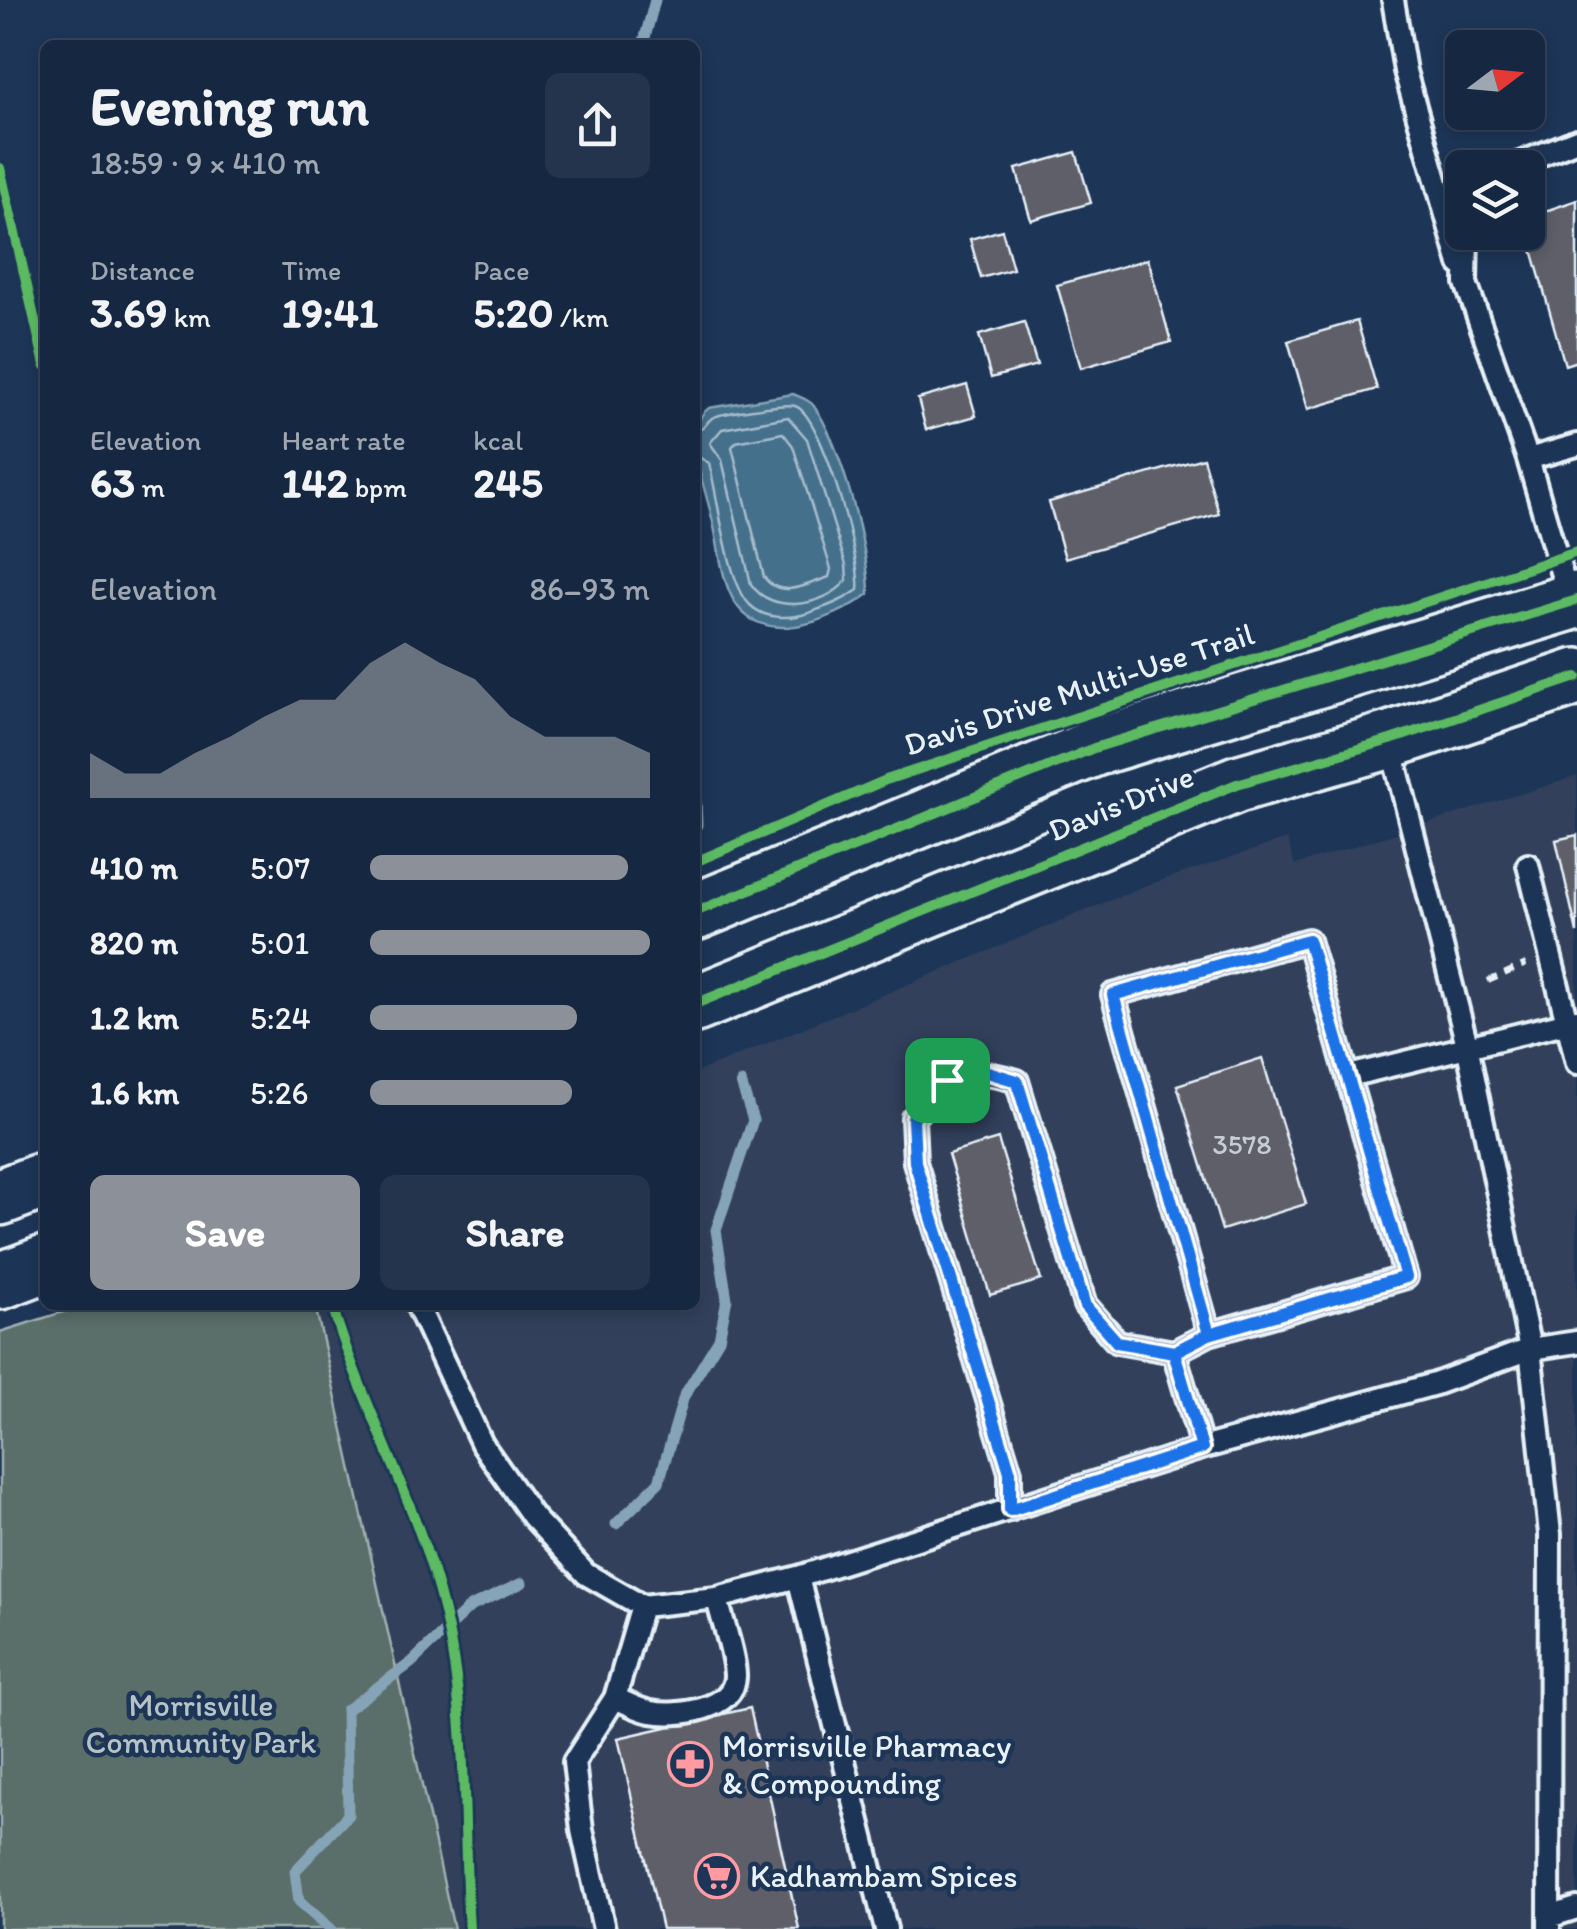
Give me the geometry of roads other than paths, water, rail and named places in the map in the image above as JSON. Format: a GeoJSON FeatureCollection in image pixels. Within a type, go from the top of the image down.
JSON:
{"type":"FeatureCollection","features":[{"type":"Feature","properties":{"kind":"main road","name":"Davis Drive"},"geometry":{"type":"LineString","coordinates":[[700,910],[1094,748],[1573,601]]}},
{"type":"Feature","properties":{"kind":"main road","name":"Davis Drive"},"geometry":{"type":"LineString","coordinates":[[700,1002],[1237,784],[1390,740],[1577,677]]}},
{"type":"Feature","properties":{"kind":"main road"},"geometry":{"type":"LineString","coordinates":[[0,1197],[40,1182]]}},
{"type":"Feature","properties":{"kind":"main road"},"geometry":{"type":"LineString","coordinates":[[0,1281],[40,1266]]}},
{"type":"Feature","properties":{"kind":"lane"},"geometry":{"type":"LineString","coordinates":[[1393,0],[1405,71],[1466,283],[1573,601]]}},
{"type":"Feature","properties":{"kind":"lane"},"geometry":{"type":"LineString","coordinates":[[1545,153],[1577,140]]}},
{"type":"Feature","properties":{"kind":"lane"},"geometry":{"type":"LineString","coordinates":[[1466,283],[1467,250]]}},
{"type":"Feature","properties":{"kind":"lane"},"geometry":{"type":"LineString","coordinates":[[1528,460],[1577,445]]}},
{"type":"Feature","properties":{"kind":"lane"},"geometry":{"type":"LineString","coordinates":[[1390,740],[1467,1044],[1530,1349],[1550,1534],[1549,1923],[1577,1908]]}},
{"type":"Feature","properties":{"kind":"lane"},"geometry":{"type":"LineString","coordinates":[[1528,865],[1573,1021],[1577,1064]]}},
{"type":"Feature","properties":{"kind":"lane"},"geometry":{"type":"LineString","coordinates":[[1010,1510],[1010,1472],[915,1162],[913,1118],[947,1080],[981,1070],[1017,1081],[1085,1306],[1117,1342],[1174,1352],[1209,1334],[1406,1277],[1308,940],[1113,995],[1209,1334]]}},
{"type":"Feature","properties":{"kind":"lane"},"geometry":{"type":"LineString","coordinates":[[1349,1076],[1573,1021]]}},
{"type":"Feature","properties":{"kind":"lane"},"geometry":{"type":"LineString","coordinates":[[420,1310],[482,1444],[532,1517],[586,1574],[642,1606],[716,1598],[798,1576],[1202,1448],[1435,1384],[1530,1349],[1577,1342]]}},
{"type":"Feature","properties":{"kind":"lane"},"geometry":{"type":"LineString","coordinates":[[1174,1352],[1202,1448]]}},
{"type":"Feature","properties":{"kind":"lane"},"geometry":{"type":"LineString","coordinates":[[798,1576],[886,1929]]}},
{"type":"Feature","properties":{"kind":"lane"},"geometry":{"type":"LineString","coordinates":[[615,1698],[648,1712],[678,1714],[707,1707],[730,1694],[735,1678],[716,1598]]}},
{"type":"Feature","properties":{"kind":"lane"},"geometry":{"type":"LineString","coordinates":[[604,1929],[582,1830],[574,1762],[615,1698],[642,1606]]}},
{"type":"Feature","properties":{"kind":"water"},"geometry":{"type":"Polygon","coordinates":[[[793,394],[813,405],[843,469],[858,524],[869,594],[835,614],[795,626],[775,627],[757,622],[742,611],[724,575],[700,472],[700,418],[709,408],[793,394]]]}},
{"type":"Feature","properties":{"kind":"waterway"},"geometry":{"type":"LineString","coordinates":[[644,40],[655,0]]}},
{"type":"Feature","properties":{"kind":"waterway"},"geometry":{"type":"LineString","coordinates":[[616,1524],[659,1482],[684,1396],[719,1339],[727,1299],[716,1230],[753,1120],[741,1083]]}},
{"type":"Feature","properties":{"kind":"waterway"},"geometry":{"type":"LineString","coordinates":[[331,1929],[299,1901],[295,1871],[348,1815],[346,1710],[411,1663],[470,1607],[522,1583]]}},
{"type":"Feature","properties":{"kind":"place","name":"Morrisville Pharmacy & Compounding"},"geometry":{"type":"Point","coordinates":[690,1764]}},
{"type":"Feature","properties":{"kind":"place","name":"Kadhambam Spices"},"geometry":{"type":"Point","coordinates":[717,1876]}},
{"type":"Feature","properties":{"kind":"park label","name":"Morrisville Community Park"},"geometry":{"type":"Point","coordinates":[201,1724]}}]}
